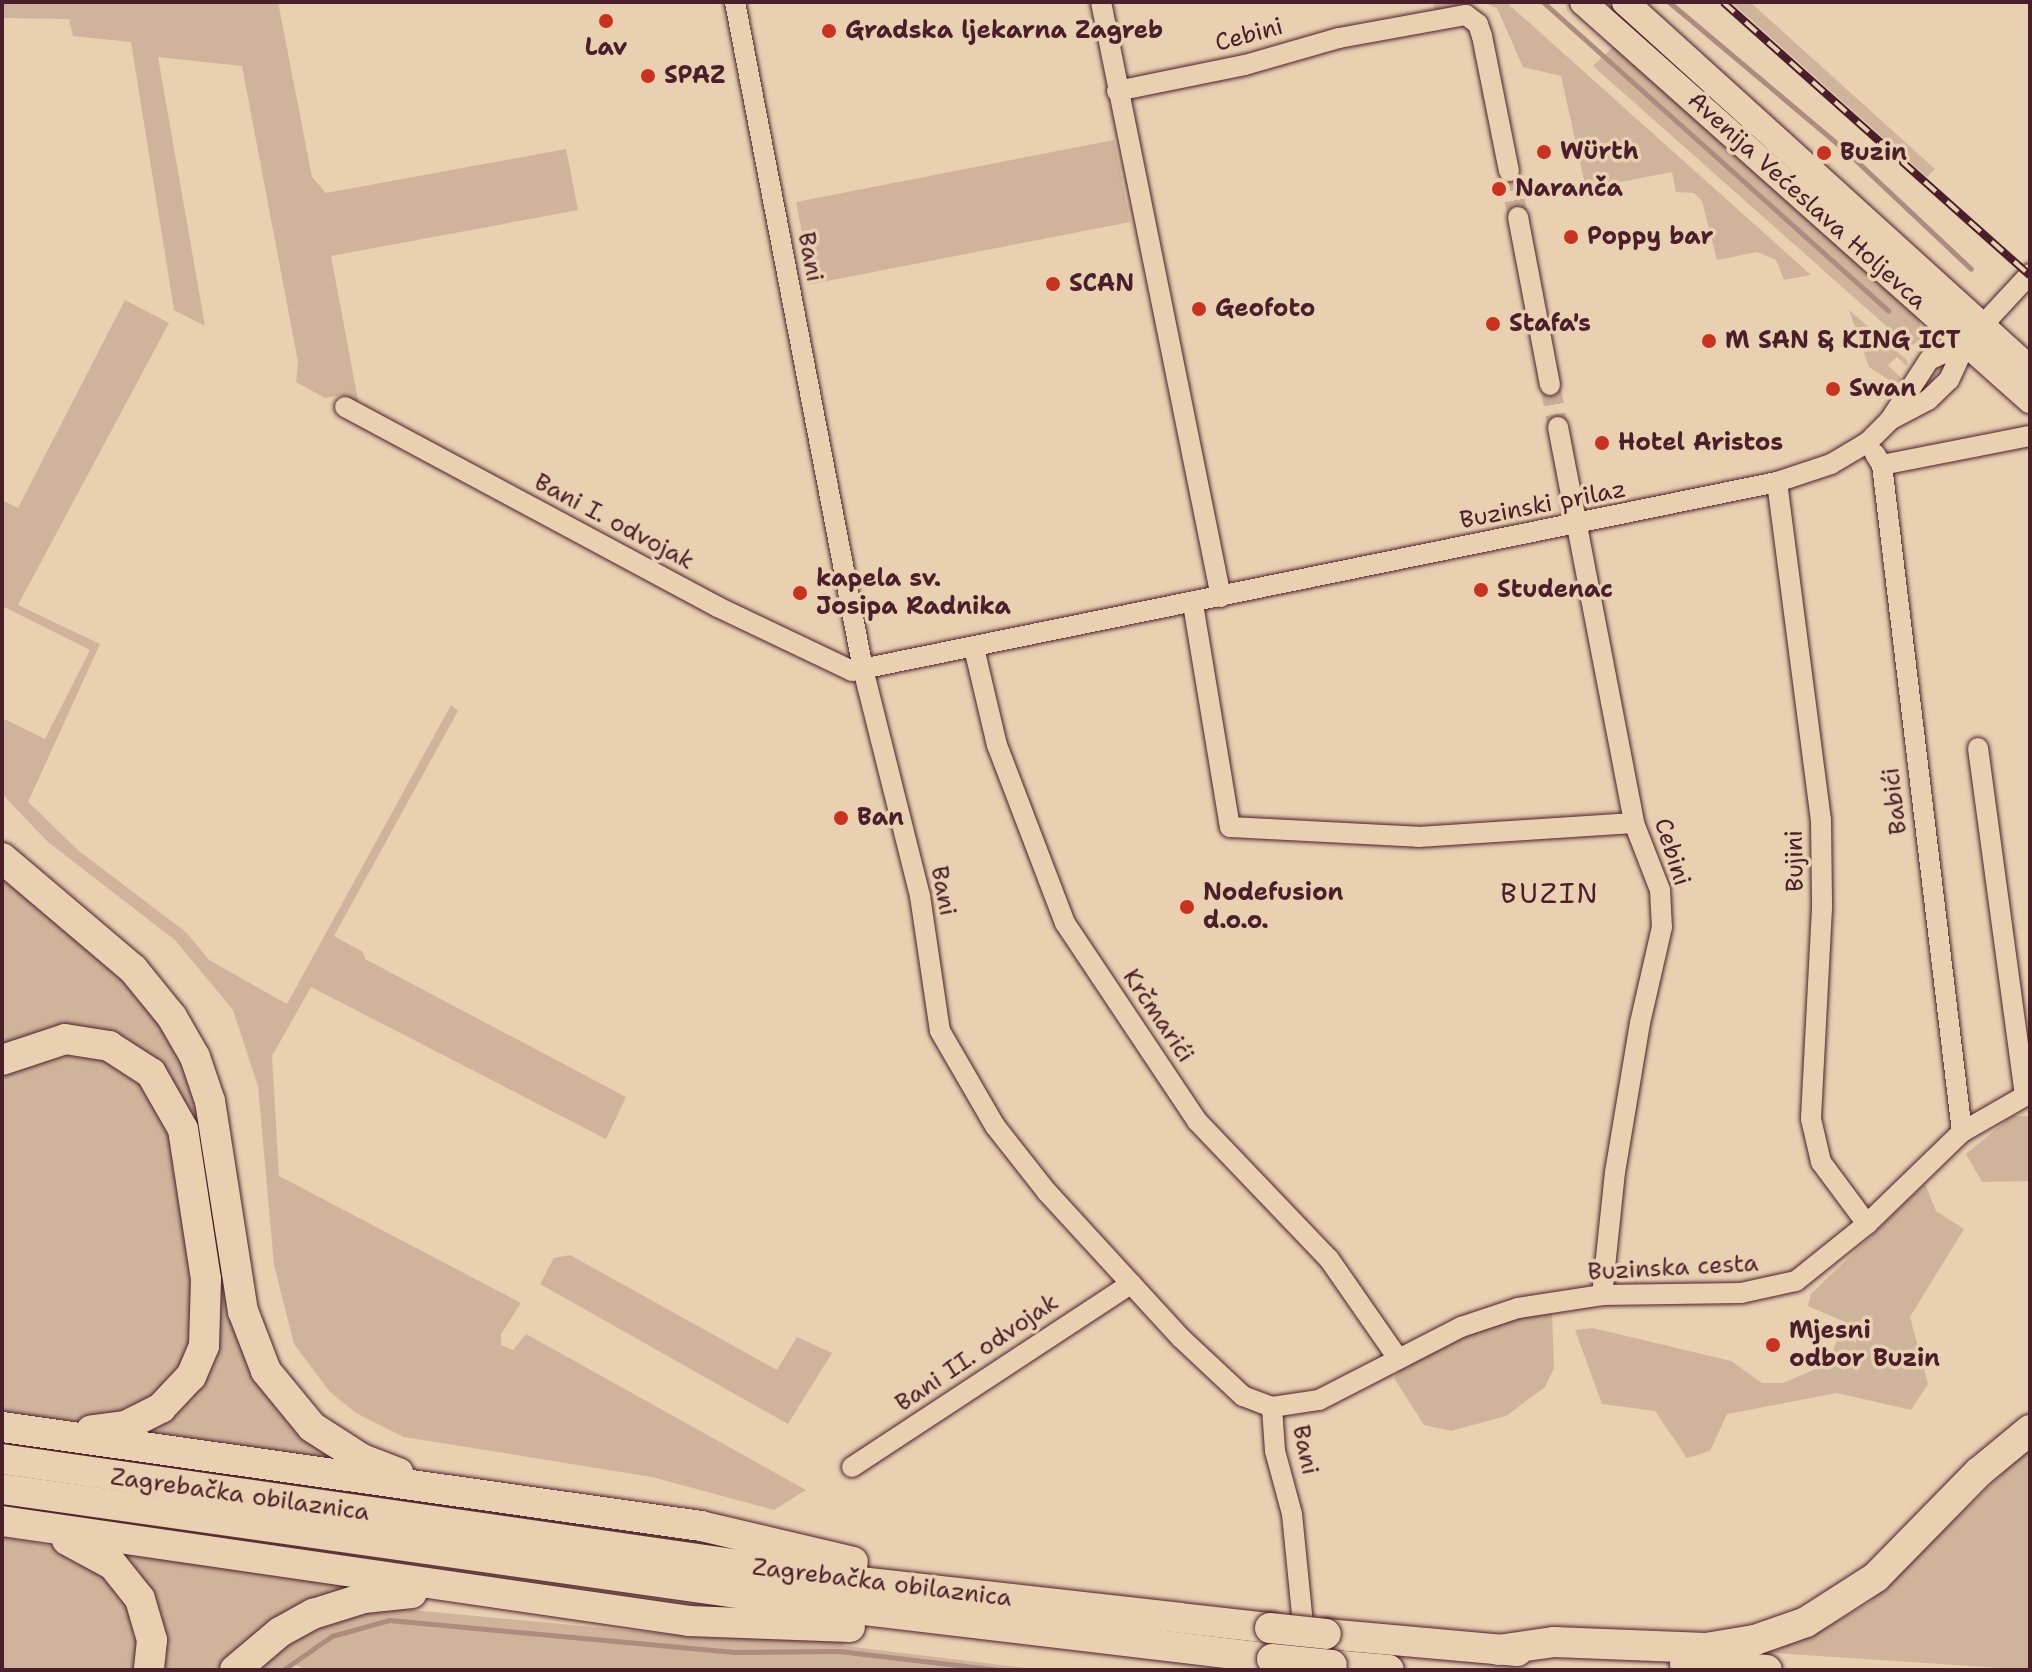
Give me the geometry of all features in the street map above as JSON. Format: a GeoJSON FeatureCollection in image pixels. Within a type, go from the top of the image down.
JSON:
{"type":"FeatureCollection","features":[{"type":"Feature","properties":{"kind":"highway"},"geometry":{"type":"LineString","coordinates":[[2,858],[147,983],[195,1057],[215,1121],[243,1311],[261,1360],[286,1399],[312,1427],[362,1459],[426,1480],[520,1492],[543,1505]]}},
{"type":"Feature","properties":{"kind":"highway"},"geometry":{"type":"LineString","coordinates":[[2,1060],[49,1041],[80,1040],[124,1053],[161,1085],[183,1129],[209,1304],[199,1360],[161,1408],[126,1426],[37,1432]]}},
{"type":"Feature","properties":{"kind":"highway"},"geometry":{"type":"LineString","coordinates":[[2,1427],[701,1526],[825,1557],[965,1577],[1013,1599]]}},
{"type":"Feature","properties":{"kind":"highway"},"geometry":{"type":"LineString","coordinates":[[1498,1650],[1554,1642],[1706,1648],[1755,1640],[1806,1622],[1876,1577],[1979,1472],[2030,1430]]}},
{"type":"Feature","properties":{"kind":"highway","name":"Zagrebačka obilaznica"},"geometry":{"type":"LineString","coordinates":[[2,1459],[1013,1599],[1326,1634],[1767,1670]]}},
{"type":"Feature","properties":{"kind":"highway","name":"Zagrebačka obilaznica"},"geometry":{"type":"LineString","coordinates":[[2,1489],[1047,1634],[1272,1659],[1320,1668],[1389,1670]]}},
{"type":"Feature","properties":{"kind":"highway"},"geometry":{"type":"LineString","coordinates":[[2,1521],[506,1596],[731,1625],[824,1625],[978,1641],[1047,1634]]}},
{"type":"Feature","properties":{"kind":"highway"},"geometry":{"type":"LineString","coordinates":[[2,1528],[81,1545],[113,1565],[140,1599],[148,1618],[149,1670]]}},
{"type":"Feature","properties":{"kind":"highway"},"geometry":{"type":"LineString","coordinates":[[235,1670],[280,1632],[339,1604],[414,1593],[506,1596]]}},
{"type":"Feature","properties":{"kind":"main road","name":"Avenija Većeslava Holjevca"},"geometry":{"type":"LineString","coordinates":[[1583,2],[1974,334],[2030,369]]}},
{"type":"Feature","properties":{"kind":"main road","name":"Avenija Većeslava Holjevca"},"geometry":{"type":"LineString","coordinates":[[1625,2],[1974,334],[2030,400]]}},
{"type":"Feature","properties":{"kind":"street","name":"Bani"},"geometry":{"type":"LineString","coordinates":[[735,2],[863,669],[920,896],[940,1031],[995,1126],[1131,1284],[1243,1396],[1272,1407],[1273,1442],[1292,1514],[1320,1668]]}},
{"type":"Feature","properties":{"kind":"street"},"geometry":{"type":"LineString","coordinates":[[1101,2],[1221,597]]}},
{"type":"Feature","properties":{"kind":"street","name":"Cebini"},"geometry":{"type":"LineString","coordinates":[[1117,91],[1245,65],[1339,38],[1466,15],[1478,24],[1482,36],[1509,171]]}},
{"type":"Feature","properties":{"kind":"street"},"geometry":{"type":"LineString","coordinates":[[1518,217],[1550,385]]}},
{"type":"Feature","properties":{"kind":"street","name":"Buzinski prilaz"},"geometry":{"type":"LineString","coordinates":[[863,669],[1576,525],[1777,482],[1831,464],[1868,442],[1890,420],[1928,400],[1949,380],[1974,334],[2030,274]]}},
{"type":"Feature","properties":{"kind":"street","name":"Bani I. odvojak"},"geometry":{"type":"LineString","coordinates":[[345,407],[718,607],[852,671],[863,669]]}},
{"type":"Feature","properties":{"kind":"street","name":"Cebini"},"geometry":{"type":"LineString","coordinates":[[1558,427],[1634,823],[1660,890],[1662,927],[1640,1023],[1615,1172],[1602,1295]]}},
{"type":"Feature","properties":{"kind":"street"},"geometry":{"type":"LineString","coordinates":[[1868,442],[1882,465],[2030,436]]}},
{"type":"Feature","properties":{"kind":"street","name":"Babići"},"geometry":{"type":"LineString","coordinates":[[1882,465],[1962,1132]]}},
{"type":"Feature","properties":{"kind":"street","name":"Bujini"},"geometry":{"type":"LineString","coordinates":[[1777,482],[1821,820],[1822,908],[1811,1119],[1821,1162],[1867,1224]]}},
{"type":"Feature","properties":{"kind":"street"},"geometry":{"type":"LineString","coordinates":[[1193,604],[1230,827],[1418,837],[1634,823]]}},
{"type":"Feature","properties":{"kind":"street","name":"Krčmarići"},"geometry":{"type":"LineString","coordinates":[[974,648],[997,745],[1065,923],[1197,1121],[1329,1259],[1397,1357]]}},
{"type":"Feature","properties":{"kind":"street"},"geometry":{"type":"LineString","coordinates":[[1978,748],[2027,1093]]}},
{"type":"Feature","properties":{"kind":"street","name":"Buzinska cesta"},"geometry":{"type":"LineString","coordinates":[[1272,1407],[1319,1400],[1397,1357],[1461,1327],[1518,1308],[1602,1295],[1770,1289],[1796,1281],[1867,1224],[1962,1132],[2027,1093]]}},
{"type":"Feature","properties":{"kind":"street","name":"Bani II. odvojak"},"geometry":{"type":"LineString","coordinates":[[852,1467],[1131,1284]]}},
{"type":"Feature","properties":{"kind":"shaded area"},"geometry":{"type":"Polygon","coordinates":[[[2,2],[278,2],[312,177],[326,193],[566,149],[578,210],[331,256],[359,405],[342,395],[325,398],[296,382],[298,362],[242,66],[158,57],[205,326],[174,310],[131,42],[73,36],[69,19],[2,18],[2,2]]]}},
{"type":"Feature","properties":{"kind":"shaded area"},"geometry":{"type":"Polygon","coordinates":[[[1433,2],[1482,2],[1435,12],[1433,2]]]}},
{"type":"Feature","properties":{"kind":"shaded area"},"geometry":{"type":"Polygon","coordinates":[[[1482,2],[1506,2],[1811,275],[1784,280],[1776,260],[1757,252],[1717,260],[1702,201],[1694,193],[1676,192],[1672,172],[1595,187],[1596,196],[1588,198],[1561,76],[1523,67],[1497,8],[1482,2]]]}},
{"type":"Feature","properties":{"kind":"shaded area"},"geometry":{"type":"Polygon","coordinates":[[[1731,2],[1750,2],[1935,169],[1927,177],[1731,2]]]}},
{"type":"Feature","properties":{"kind":"shaded area"},"geometry":{"type":"Polygon","coordinates":[[[1616,44],[1919,317],[1921,338],[1913,345],[1902,340],[1593,66],[1616,44]]]}},
{"type":"Feature","properties":{"kind":"shaded area"},"geometry":{"type":"Polygon","coordinates":[[[1114,140],[1130,222],[812,284],[796,202],[1114,140]]]}},
{"type":"Feature","properties":{"kind":"shaded area"},"geometry":{"type":"Polygon","coordinates":[[[125,300],[169,323],[18,605],[100,644],[28,802],[79,851],[187,933],[209,960],[287,1004],[451,705],[458,711],[334,936],[363,952],[365,959],[626,1097],[606,1139],[311,987],[272,1056],[279,1176],[521,1303],[501,1334],[501,1345],[513,1350],[526,1334],[806,1490],[774,1510],[652,1477],[404,1437],[356,1413],[330,1392],[294,1344],[274,1265],[258,1086],[233,1010],[175,940],[48,842],[2,794],[2,718],[45,739],[90,650],[2,606],[2,500],[18,508],[125,300]]]}},
{"type":"Feature","properties":{"kind":"shaded area"},"geometry":{"type":"Polygon","coordinates":[[[1849,310],[1907,360],[1907,366],[1897,357],[1888,365],[1902,379],[1895,384],[1869,367],[1849,310]]]}},
{"type":"Feature","properties":{"kind":"shaded area"},"geometry":{"type":"Polygon","coordinates":[[[2,871],[137,986],[195,1081],[240,1334],[362,1469],[138,1437],[191,1389],[192,1130],[118,1040],[2,1050],[2,871]]]}},
{"type":"Feature","properties":{"kind":"shaded area"},"geometry":{"type":"Polygon","coordinates":[[[64,1047],[132,1069],[173,1126],[197,1288],[192,1353],[147,1406],[80,1423],[2,1413],[2,1070],[64,1047]]]}},
{"type":"Feature","properties":{"kind":"shaded area"},"geometry":{"type":"Polygon","coordinates":[[[2012,1116],[2030,1116],[2030,1181],[1982,1182],[1966,1154],[2012,1116]]]}},
{"type":"Feature","properties":{"kind":"shaded area"},"geometry":{"type":"Polygon","coordinates":[[[1925,1184],[1936,1211],[1964,1229],[1910,1317],[1928,1384],[1911,1410],[1837,1393],[1727,1414],[1710,1451],[1687,1458],[1655,1411],[1602,1404],[1575,1330],[1593,1328],[1731,1361],[1762,1383],[1783,1383],[1827,1364],[1845,1322],[1808,1306],[1811,1294],[1925,1184]]]}},
{"type":"Feature","properties":{"kind":"shaded area"},"geometry":{"type":"Polygon","coordinates":[[[570,1255],[777,1370],[797,1337],[832,1353],[788,1424],[540,1284],[554,1258],[570,1255]]]}},
{"type":"Feature","properties":{"kind":"shaded area"},"geometry":{"type":"Polygon","coordinates":[[[1552,1313],[1554,1368],[1545,1387],[1506,1416],[1451,1431],[1424,1425],[1394,1378],[1404,1365],[1500,1319],[1552,1313]]]}},
{"type":"Feature","properties":{"kind":"shaded area"},"geometry":{"type":"Polygon","coordinates":[[[2030,1447],[2030,1670],[1760,1652],[1813,1635],[1869,1603],[2030,1447]]]}},
{"type":"Feature","properties":{"kind":"shaded area"},"geometry":{"type":"Polygon","coordinates":[[[2,1536],[78,1552],[132,1605],[142,1670],[2,1670],[2,1536]]]}},
{"type":"Feature","properties":{"kind":"shaded area"},"geometry":{"type":"Polygon","coordinates":[[[108,1549],[372,1588],[223,1670],[159,1670],[108,1549]]]}},
{"type":"Feature","properties":{"kind":"shaded area"},"geometry":{"type":"Polygon","coordinates":[[[381,1607],[699,1637],[842,1641],[845,1646],[1042,1670],[309,1670],[294,1665],[288,1670],[252,1670],[313,1625],[381,1607]]]}},
{"type":"Feature","properties":{"kind":"waterway"},"geometry":{"type":"LineString","coordinates":[[1543,2],[1888,311]]}},
{"type":"Feature","properties":{"kind":"waterway"},"geometry":{"type":"LineString","coordinates":[[1669,2],[1847,152],[1971,269]]}},
{"type":"Feature","properties":{"kind":"waterway"},"geometry":{"type":"LineString","coordinates":[[283,1670],[332,1636],[389,1620],[732,1652],[839,1651],[999,1670]]}},
{"type":"Feature","properties":{"kind":"tunnel"},"geometry":{"type":"LineString","coordinates":[[1509,171],[1518,217]]}},
{"type":"Feature","properties":{"kind":"tunnel"},"geometry":{"type":"LineString","coordinates":[[1550,385],[1558,427]]}},
{"type":"Feature","properties":{"kind":"railway"},"geometry":{"type":"LineString","coordinates":[[1723,2],[2030,276]]}},
{"type":"Feature","properties":{"kind":"place","name":"Lav"},"geometry":{"type":"Point","coordinates":[606,21]}},
{"type":"Feature","properties":{"kind":"place","name":"Gradska ljekarna Zagreb"},"geometry":{"type":"Point","coordinates":[829,31]}},
{"type":"Feature","properties":{"kind":"place","name":"SPAZ"},"geometry":{"type":"Point","coordinates":[648,76]}},
{"type":"Feature","properties":{"kind":"place","name":"Würth"},"geometry":{"type":"Point","coordinates":[1544,152]}},
{"type":"Feature","properties":{"kind":"place","name":"Buzin"},"geometry":{"type":"Point","coordinates":[1824,153]}},
{"type":"Feature","properties":{"kind":"place","name":"Naranča"},"geometry":{"type":"Point","coordinates":[1499,189]}},
{"type":"Feature","properties":{"kind":"place","name":"Poppy bar"},"geometry":{"type":"Point","coordinates":[1571,237]}},
{"type":"Feature","properties":{"kind":"place","name":"SCAN"},"geometry":{"type":"Point","coordinates":[1053,284]}},
{"type":"Feature","properties":{"kind":"place","name":"Geofoto"},"geometry":{"type":"Point","coordinates":[1199,309]}},
{"type":"Feature","properties":{"kind":"place","name":"Stafa's"},"geometry":{"type":"Point","coordinates":[1493,324]}},
{"type":"Feature","properties":{"kind":"place","name":"M SAN & KING ICT"},"geometry":{"type":"Point","coordinates":[1709,341]}},
{"type":"Feature","properties":{"kind":"place","name":"Swan"},"geometry":{"type":"Point","coordinates":[1833,389]}},
{"type":"Feature","properties":{"kind":"place","name":"Hotel Aristos"},"geometry":{"type":"Point","coordinates":[1602,443]}},
{"type":"Feature","properties":{"kind":"place","name":"Studenac"},"geometry":{"type":"Point","coordinates":[1481,590]}},
{"type":"Feature","properties":{"kind":"place","name":"kapela sv. Josipa Radnika"},"geometry":{"type":"Point","coordinates":[800,593]}},
{"type":"Feature","properties":{"kind":"place","name":"Ban"},"geometry":{"type":"Point","coordinates":[841,818]}},
{"type":"Feature","properties":{"kind":"place","name":"Nodefusion d.o.o."},"geometry":{"type":"Point","coordinates":[1187,907]}},
{"type":"Feature","properties":{"kind":"place","name":"Mjesni odbor Buzin"},"geometry":{"type":"Point","coordinates":[1773,1345]}},
{"type":"Feature","properties":{"kind":"district","name":"BUZIN"},"geometry":{"type":"Point","coordinates":[1550,893]}}]}
